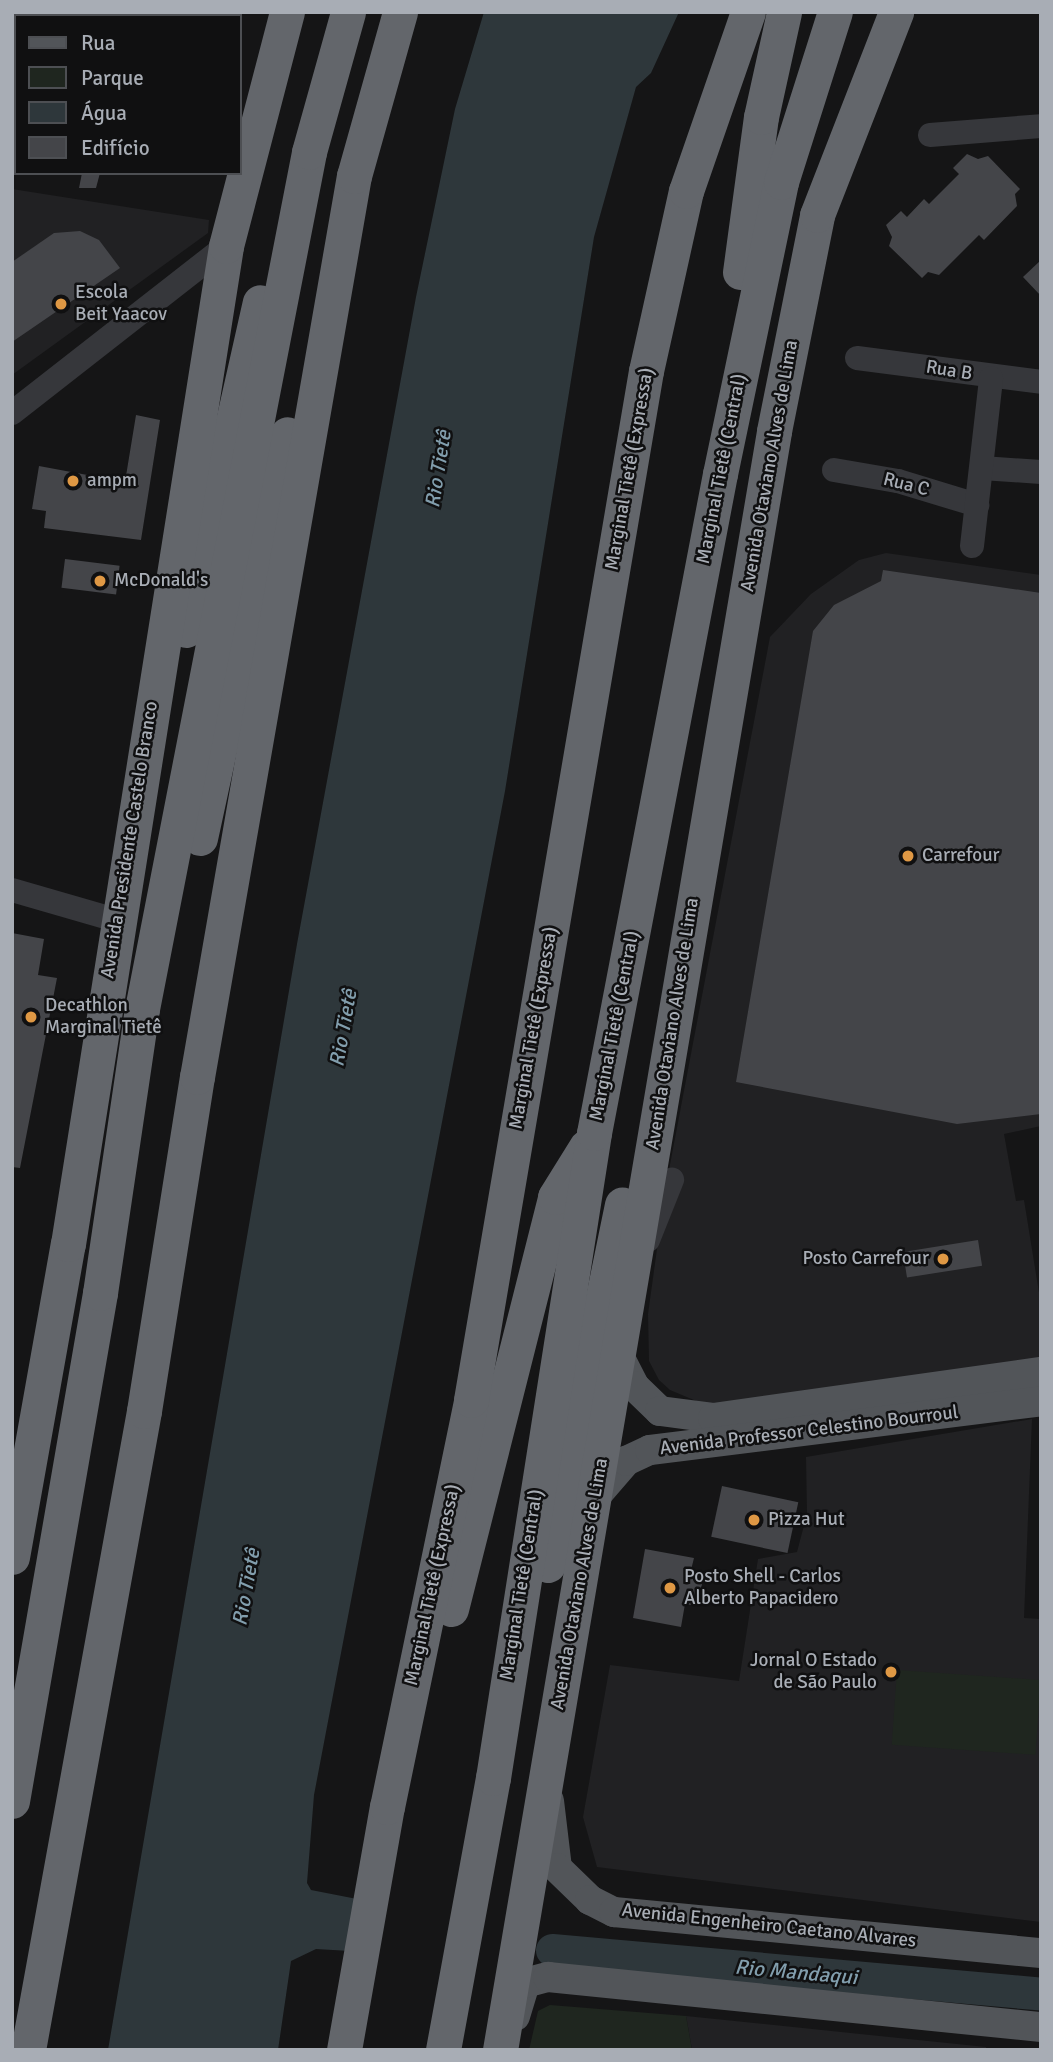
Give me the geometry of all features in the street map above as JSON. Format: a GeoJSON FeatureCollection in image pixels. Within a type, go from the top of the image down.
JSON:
{"type":"FeatureCollection","features":[{"type":"Feature","properties":{"kind":"highway","name":"Avenida Presidente Castelo Branco"},"geometry":{"type":"LineString","coordinates":[[12,1557],[68,1244],[130,830],[226,246],[288,12]]}},
{"type":"Feature","properties":{"kind":"highway"},"geometry":{"type":"LineString","coordinates":[[12,1801],[142,1009],[300,195],[348,12]]}},
{"type":"Feature","properties":{"kind":"highway"},"geometry":{"type":"LineString","coordinates":[[28,2050],[144,1412],[200,1063],[354,176],[400,12]]}},
{"type":"Feature","properties":{"kind":"highway","name":"Marginal Tietê (Expressa)"},"geometry":{"type":"LineString","coordinates":[[344,2050],[387,1807],[471,1400],[646,371],[686,191],[747,12]]}},
{"type":"Feature","properties":{"kind":"highway"},"geometry":{"type":"LineString","coordinates":[[720,474],[728,362],[759,130],[784,12]]}},
{"type":"Feature","properties":{"kind":"highway","name":"Marginal Tietê (Central)"},"geometry":{"type":"LineString","coordinates":[[443,2050],[493,1778],[594,1133],[720,474],[781,181],[835,12]]}},
{"type":"Feature","properties":{"kind":"highway"},"geometry":{"type":"LineString","coordinates":[[817,215],[841,108],[873,12]]}},
{"type":"Feature","properties":{"kind":"highway","name":"Avenida Otaviano Alves de Lima"},"geometry":{"type":"LineString","coordinates":[[501,2042],[620,1358],[662,1079],[774,431],[817,215],[897,12]]}},
{"type":"Feature","properties":{"kind":"highway"},"geometry":{"type":"LineString","coordinates":[[130,830],[151,794],[276,236],[300,195]]}},
{"type":"Feature","properties":{"kind":"highway"},"geometry":{"type":"LineString","coordinates":[[118,1164],[131,1146],[148,1094],[299,381],[328,328]]}},
{"type":"Feature","properties":{"kind":"highway"},"geometry":{"type":"LineString","coordinates":[[493,1778],[548,1566],[624,1196],[662,1079]]}},
{"type":"Feature","properties":{"kind":"highway"},"geometry":{"type":"LineString","coordinates":[[387,1807],[409,1774],[555,1197],[594,1133]]}},
{"type":"Feature","properties":{"kind":"main road","name":"Avenida Professor Celestino Bourroul"},"geometry":{"type":"LineString","coordinates":[[620,1358],[634,1386],[660,1411],[713,1418],[842,1397],[878,1410],[920,1419],[1041,1401]]}},
{"type":"Feature","properties":{"kind":"main road","name":"Avenida Professor Celestino Bourroul"},"geometry":{"type":"LineString","coordinates":[[595,1497],[626,1461],[650,1450],[816,1428],[878,1410],[1041,1372]]}},
{"type":"Feature","properties":{"kind":"main road"},"geometry":{"type":"LineString","coordinates":[[816,1428],[832,1422],[840,1412],[842,1397]]}},
{"type":"Feature","properties":{"kind":"main road"},"geometry":{"type":"LineString","coordinates":[[650,1450],[645,1432],[660,1411]]}},
{"type":"Feature","properties":{"kind":"main road","name":"Avenida Engenheiro Caetano Alvares"},"geometry":{"type":"LineString","coordinates":[[545,1784],[557,1868],[590,1900],[614,1912],[1041,1953]]}},
{"type":"Feature","properties":{"kind":"main road"},"geometry":{"type":"LineString","coordinates":[[501,2042],[515,2015],[524,1983],[548,1977],[1041,2027]]}},
{"type":"Feature","properties":{"kind":"street"},"geometry":{"type":"LineString","coordinates":[[930,135],[1041,126]]}},
{"type":"Feature","properties":{"kind":"street"},"geometry":{"type":"LineString","coordinates":[[12,413],[169,294],[226,246]]}},
{"type":"Feature","properties":{"kind":"street"},"geometry":{"type":"LineString","coordinates":[[169,294],[202,299],[211,336]]}},
{"type":"Feature","properties":{"kind":"street","name":"Rua B"},"geometry":{"type":"LineString","coordinates":[[857,358],[991,378],[1041,382]]}},
{"type":"Feature","properties":{"kind":"street"},"geometry":{"type":"LineString","coordinates":[[972,546],[991,378]]}},
{"type":"Feature","properties":{"kind":"street"},"geometry":{"type":"LineString","coordinates":[[982,468],[1041,472]]}},
{"type":"Feature","properties":{"kind":"street","name":"Rua C"},"geometry":{"type":"LineString","coordinates":[[834,470],[898,481],[977,505]]}},
{"type":"Feature","properties":{"kind":"street"},"geometry":{"type":"LineString","coordinates":[[12,890],[116,920]]}},
{"type":"Feature","properties":{"kind":"street"},"geometry":{"type":"LineString","coordinates":[[635,1269],[672,1180]]}},
{"type":"Feature","properties":{"kind":"shaded area","name":"Escola Beit Yaacov"},"geometry":{"type":"Polygon","coordinates":[[[12,189],[209,220],[208,233],[12,375],[12,189]]]}},
{"type":"Feature","properties":{"kind":"shaded area"},"geometry":{"type":"Polygon","coordinates":[[[886,553],[1041,575],[1041,1126],[1004,1134],[1016,1201],[1024,1200],[1041,1305],[1041,1360],[736,1403],[701,1403],[670,1390],[659,1380],[649,1361],[648,1314],[665,1191],[770,637],[811,594],[859,560],[886,553]]]}},
{"type":"Feature","properties":{"kind":"shaded area","name":"Jornal O Estado de São Paulo"},"geometry":{"type":"Polygon","coordinates":[[[1032,1419],[1024,1618],[1041,1619],[1041,1922],[597,1867],[583,1817],[610,1665],[739,1681],[758,1559],[797,1552],[807,1514],[806,1457],[1032,1419]]]}},
{"type":"Feature","properties":{"kind":"shaded area"},"geometry":{"type":"Polygon","coordinates":[[[686,2016],[986,2047],[986,2050],[692,2050],[686,2016]]]}},
{"type":"Feature","properties":{"kind":"green space"},"geometry":{"type":"Polygon","coordinates":[[[897,1670],[1041,1680],[1035,1755],[892,1745],[897,1670]]]}},
{"type":"Feature","properties":{"kind":"green space"},"geometry":{"type":"Polygon","coordinates":[[[550,2005],[686,2016],[692,2050],[529,2050],[538,2011],[550,2005]]]}},
{"type":"Feature","properties":{"kind":"water","name":"Rio Tietê"},"geometry":{"type":"Polygon","coordinates":[[[484,12],[679,12],[651,73],[636,87],[594,237],[505,791],[314,1795],[307,1883],[311,1890],[357,1899],[350,1951],[316,1949],[291,1961],[278,2050],[108,2050],[297,944],[416,297],[455,109],[484,12]]]}},
{"type":"Feature","properties":{"kind":"building"},"geometry":{"type":"Polygon","coordinates":[[[967,154],[978,159],[988,156],[1020,189],[1015,194],[1017,206],[984,240],[979,235],[939,275],[928,272],[922,278],[889,246],[892,237],[886,225],[901,211],[907,217],[924,199],[929,204],[959,174],[953,168],[967,154]]]}},
{"type":"Feature","properties":{"kind":"building"},"geometry":{"type":"Polygon","coordinates":[[[82,175],[99,175],[96,188],[79,188],[82,175]]]}},
{"type":"Feature","properties":{"kind":"building"},"geometry":{"type":"Polygon","coordinates":[[[80,231],[99,240],[120,268],[12,342],[12,262],[54,233],[80,231]]]}},
{"type":"Feature","properties":{"kind":"building"},"geometry":{"type":"Polygon","coordinates":[[[1041,260],[1041,296],[1023,277],[1041,260]]]}},
{"type":"Feature","properties":{"kind":"building"},"geometry":{"type":"Polygon","coordinates":[[[136,415],[160,420],[141,540],[44,528],[46,511],[32,509],[39,466],[125,482],[136,415]]]}},
{"type":"Feature","properties":{"kind":"building"},"geometry":{"type":"Polygon","coordinates":[[[65,559],[120,566],[116,594],[61,588],[65,559]]]}},
{"type":"Feature","properties":{"kind":"building","name":"Carrefour"},"geometry":{"type":"Polygon","coordinates":[[[883,570],[1041,593],[1041,1114],[957,1124],[736,1082],[813,631],[834,605],[881,581],[883,570]]]}},
{"type":"Feature","properties":{"kind":"building","name":"Decathlon Marginal Tietê"},"geometry":{"type":"Polygon","coordinates":[[[12,933],[44,939],[38,975],[57,978],[20,1168],[12,1167],[12,933]]]}},
{"type":"Feature","properties":{"kind":"building","name":"Posto Carrefour"},"geometry":{"type":"Polygon","coordinates":[[[978,1240],[982,1266],[907,1278],[903,1252],[978,1240]]]}},
{"type":"Feature","properties":{"kind":"building","name":"Pizza Hut"},"geometry":{"type":"Polygon","coordinates":[[[722,1486],[798,1502],[787,1553],[711,1537],[722,1486]]]}},
{"type":"Feature","properties":{"kind":"building","name":"Posto Shell - Carlos Alberto Papacidero"},"geometry":{"type":"Polygon","coordinates":[[[645,1549],[694,1558],[691,1570],[704,1573],[698,1606],[685,1604],[681,1627],[633,1618],[645,1549]]]}},
{"type":"Feature","properties":{"kind":"waterway","name":"Rio Mandaqui"},"geometry":{"type":"LineString","coordinates":[[552,1950],[1041,1994]]}},
{"type":"Feature","properties":{"kind":"place","name":"Escola Beit Yaacov"},"geometry":{"type":"Point","coordinates":[61,304]}},
{"type":"Feature","properties":{"kind":"place","name":"ampm"},"geometry":{"type":"Point","coordinates":[73,481]}},
{"type":"Feature","properties":{"kind":"place","name":"McDonald's"},"geometry":{"type":"Point","coordinates":[100,581]}},
{"type":"Feature","properties":{"kind":"place","name":"Carrefour"},"geometry":{"type":"Point","coordinates":[908,856]}},
{"type":"Feature","properties":{"kind":"place","name":"Decathlon Marginal Tietê"},"geometry":{"type":"Point","coordinates":[31,1017]}},
{"type":"Feature","properties":{"kind":"place","name":"Posto Carrefour"},"geometry":{"type":"Point","coordinates":[943,1259]}},
{"type":"Feature","properties":{"kind":"place","name":"Pizza Hut"},"geometry":{"type":"Point","coordinates":[754,1520]}},
{"type":"Feature","properties":{"kind":"place","name":"Posto Shell - Carlos Alberto Papacidero"},"geometry":{"type":"Point","coordinates":[670,1588]}},
{"type":"Feature","properties":{"kind":"place","name":"Jornal O Estado de São Paulo"},"geometry":{"type":"Point","coordinates":[891,1672]}}]}
